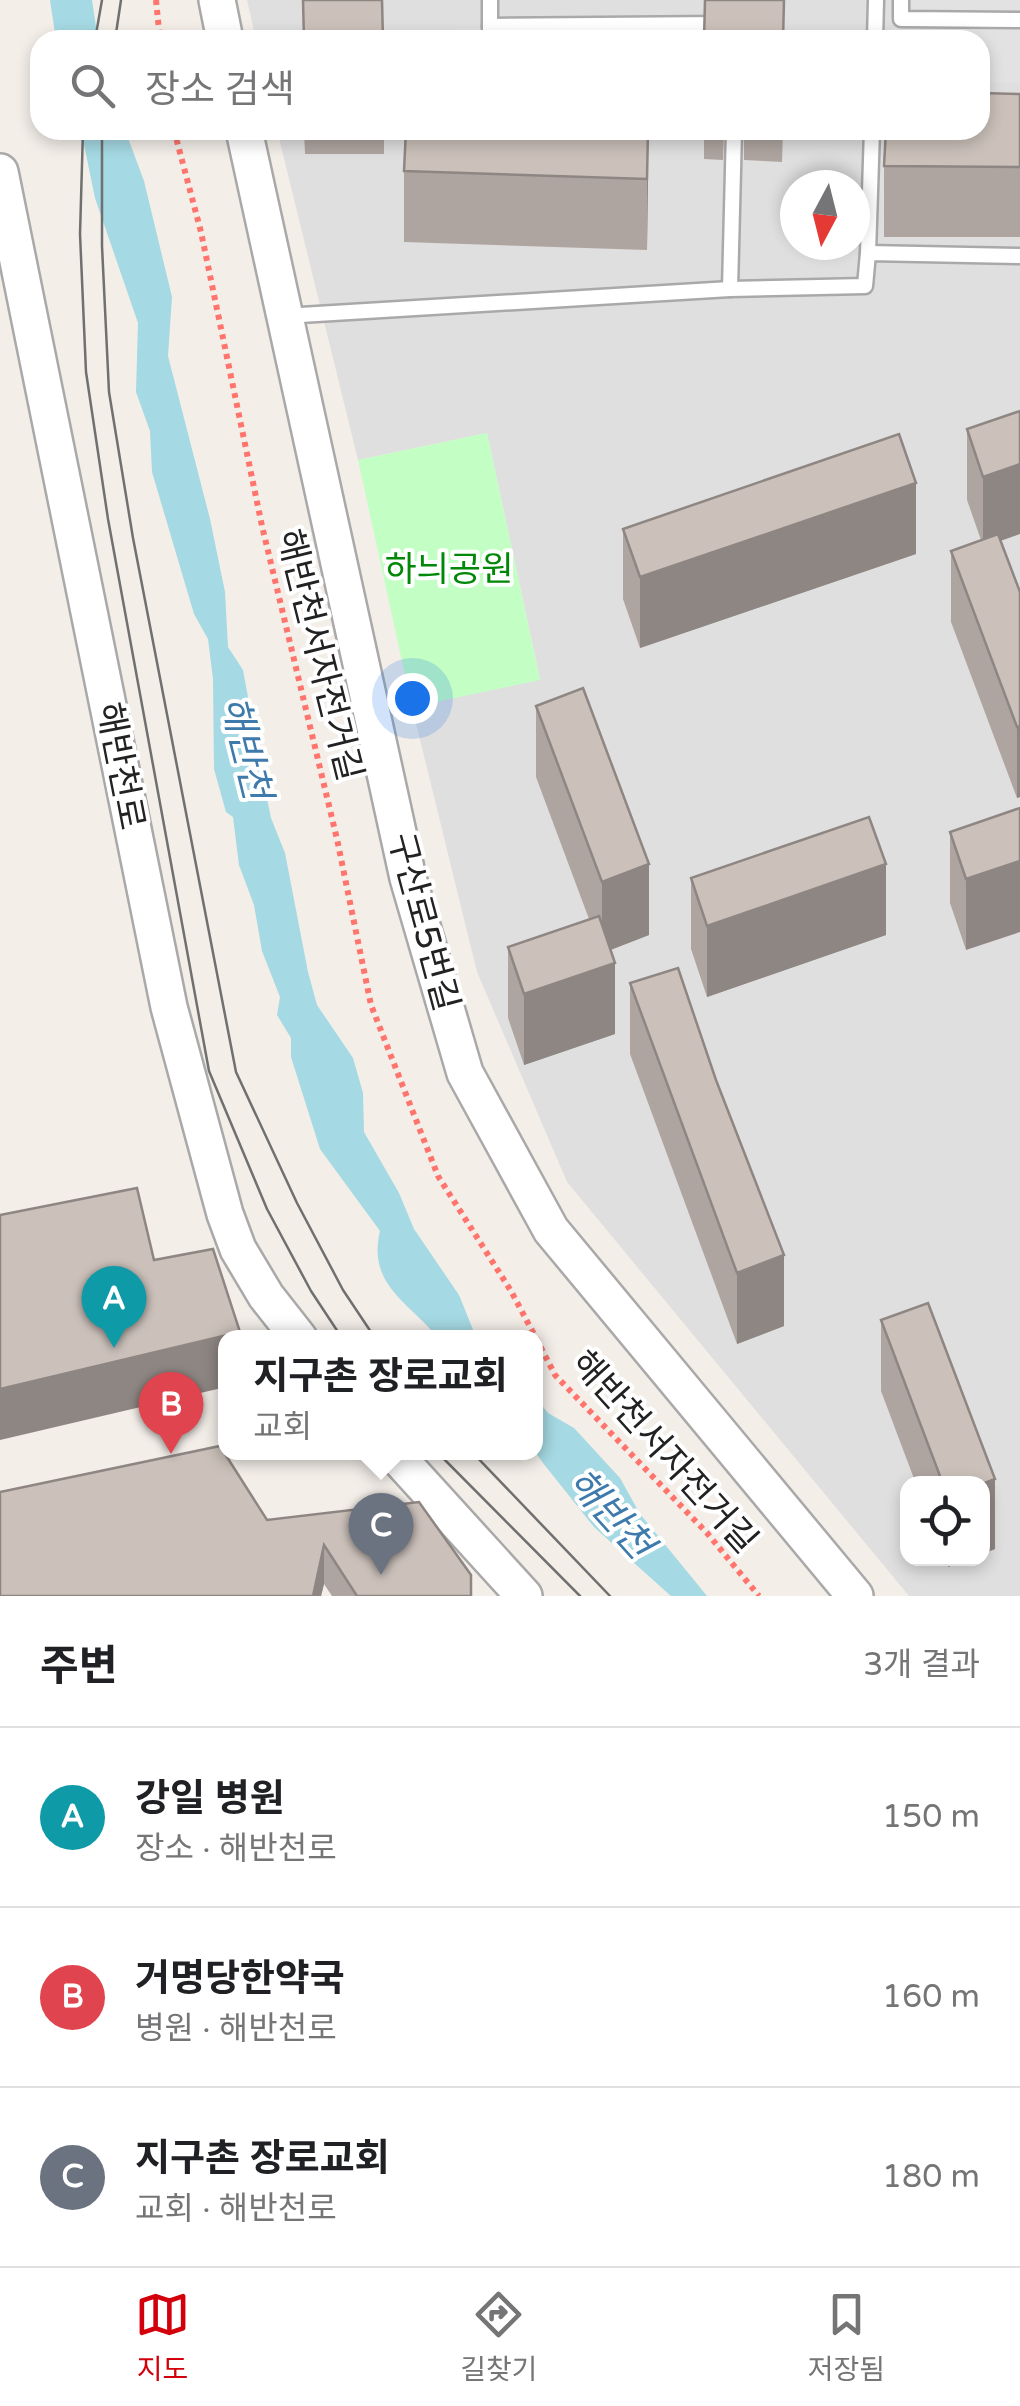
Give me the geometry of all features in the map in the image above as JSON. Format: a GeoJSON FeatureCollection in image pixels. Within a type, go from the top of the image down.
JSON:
{"type":"FeatureCollection","features":[{"type":"Feature","properties":{"kind":"street"},"geometry":{"type":"LineString","coordinates":[[217,0],[223,30]]}},
{"type":"Feature","properties":{"kind":"street","name":"구산로5번길"},"geometry":{"type":"LineString","coordinates":[[246,140],[408,878],[465,1073],[551,1230],[855,1596]]}},
{"type":"Feature","properties":{"kind":"street","name":"해반천로"},"geometry":{"type":"LineString","coordinates":[[0,172],[169,1007],[238,1249],[266,1296],[293,1330]]}},
{"type":"Feature","properties":{"kind":"street"},"geometry":{"type":"LineString","coordinates":[[400,1460],[524,1596]]}},
{"type":"Feature","properties":{"kind":"lane"},"geometry":{"type":"LineString","coordinates":[[490,0],[490,30]]}},
{"type":"Feature","properties":{"kind":"lane"},"geometry":{"type":"LineString","coordinates":[[875,30],[876,0]]}},
{"type":"Feature","properties":{"kind":"lane"},"geometry":{"type":"LineString","coordinates":[[902,0],[901,19],[1020,20]]}},
{"type":"Feature","properties":{"kind":"lane"},"geometry":{"type":"LineString","coordinates":[[572,30],[736,24]]}},
{"type":"Feature","properties":{"kind":"lane"},"geometry":{"type":"LineString","coordinates":[[730,290],[734,140]]}},
{"type":"Feature","properties":{"kind":"lane"},"geometry":{"type":"LineString","coordinates":[[870,191],[872,140]]}},
{"type":"Feature","properties":{"kind":"lane"},"geometry":{"type":"LineString","coordinates":[[870,253],[1020,256]]}},
{"type":"Feature","properties":{"kind":"lane"},"geometry":{"type":"LineString","coordinates":[[284,316],[865,286],[867,260]]}},
{"type":"Feature","properties":{"kind":"path"},"geometry":{"type":"LineString","coordinates":[[156,0],[159,30]]}},
{"type":"Feature","properties":{"kind":"path","name":"해반천서자전거길"},"geometry":{"type":"LineString","coordinates":[[177,140],[201,232],[262,526],[337,839],[371,1004],[438,1176],[532,1330]]}},
{"type":"Feature","properties":{"kind":"path","name":"해반천서자전거길"},"geometry":{"type":"LineString","coordinates":[[543,1352],[555,1375],[707,1532],[759,1596]]}},
{"type":"Feature","properties":{"kind":"shaded area"},"geometry":{"type":"Polygon","coordinates":[[[247,0],[1020,0],[1020,1596],[909,1596],[567,1182],[477,972],[412,707],[540,679],[487,433],[358,460],[279,140],[990,140],[990,30],[254,30],[247,0]]]}},
{"type":"Feature","properties":{"kind":"shaded area"},"geometry":{"type":"Polygon","coordinates":[[[912,0],[1020,0],[1020,10],[911,10],[912,0]]]}},
{"type":"Feature","properties":{"kind":"shaded area"},"geometry":{"type":"Polygon","coordinates":[[[669,27],[669,30],[455,30],[669,27]]]}},
{"type":"Feature","properties":{"kind":"shaded area"},"geometry":{"type":"Polygon","coordinates":[[[1020,28],[1020,83],[990,83],[990,30],[891,30],[1020,28]]]}},
{"type":"Feature","properties":{"kind":"green space","name":"하늬공원"},"geometry":{"type":"Polygon","coordinates":[[[487,433],[540,680],[412,707],[358,460],[487,433]]]}},
{"type":"Feature","properties":{"kind":"water"},"geometry":{"type":"Polygon","coordinates":[[[50,0],[92,0],[96,30],[54,30],[50,0]]]}},
{"type":"Feature","properties":{"kind":"water","name":"해반천"},"geometry":{"type":"Polygon","coordinates":[[[83,140],[129,140],[144,181],[172,297],[168,356],[210,519],[225,592],[228,647],[243,670],[271,818],[285,853],[317,1005],[353,1058],[363,1093],[364,1132],[399,1193],[414,1229],[459,1295],[473,1330],[430,1330],[393,1291],[379,1265],[380,1231],[320,1149],[291,1057],[291,1038],[277,1015],[280,997],[262,951],[254,905],[239,865],[233,817],[226,812],[214,769],[213,679],[208,639],[194,614],[152,472],[150,431],[136,392],[138,323],[95,198],[83,140]]]}},
{"type":"Feature","properties":{"kind":"water","name":"해반천"},"geometry":{"type":"Polygon","coordinates":[[[543,1407],[574,1428],[620,1478],[640,1514],[707,1596],[671,1596],[594,1527],[541,1460],[543,1407]]]}},
{"type":"Feature","properties":{"kind":"building"},"geometry":{"type":"Polygon","coordinates":[[[303,0],[382,0],[383,30],[304,30],[303,0]]]}},
{"type":"Feature","properties":{"kind":"building"},"geometry":{"type":"Polygon","coordinates":[[[705,0],[784,0],[783,30],[704,30],[705,0]]]}},
{"type":"Feature","properties":{"kind":"building"},"geometry":{"type":"Polygon","coordinates":[[[990,93],[1020,94],[1020,167],[884,166],[885,140],[990,140],[990,93]]]}},
{"type":"Feature","properties":{"kind":"building"},"geometry":{"type":"Polygon","coordinates":[[[406,140],[648,140],[647,179],[404,171],[406,140]]]}},
{"type":"Feature","properties":{"kind":"building"},"geometry":{"type":"Polygon","coordinates":[[[1020,411],[1020,464],[983,477],[967,429],[1020,411]]]}},
{"type":"Feature","properties":{"kind":"building"},"geometry":{"type":"Polygon","coordinates":[[[899,434],[916,483],[640,577],[623,529],[899,434]]]}},
{"type":"Feature","properties":{"kind":"building"},"geometry":{"type":"Polygon","coordinates":[[[998,534],[1020,592],[1017,727],[951,551],[998,534]]]}},
{"type":"Feature","properties":{"kind":"building"},"geometry":{"type":"Polygon","coordinates":[[[583,688],[649,864],[602,882],[536,706],[583,688]]]}},
{"type":"Feature","properties":{"kind":"building"},"geometry":{"type":"Polygon","coordinates":[[[1020,808],[1020,861],[966,879],[950,832],[1020,808]]]}},
{"type":"Feature","properties":{"kind":"building"},"geometry":{"type":"Polygon","coordinates":[[[869,817],[886,864],[707,926],[691,878],[869,817]]]}},
{"type":"Feature","properties":{"kind":"building"},"geometry":{"type":"Polygon","coordinates":[[[599,916],[615,963],[524,994],[508,947],[599,916]]]}},
{"type":"Feature","properties":{"kind":"building"},"geometry":{"type":"Polygon","coordinates":[[[678,968],[716,1080],[784,1255],[737,1273],[630,983],[678,968]]]}},
{"type":"Feature","properties":{"kind":"building"},"geometry":{"type":"Polygon","coordinates":[[[137,1188],[154,1260],[213,1249],[239,1330],[218,1330],[218,1337],[0,1389],[0,1215],[137,1188]]]}},
{"type":"Feature","properties":{"kind":"building"},"geometry":{"type":"Polygon","coordinates":[[[928,1303],[995,1479],[940,1476],[881,1320],[928,1303]]]}},
{"type":"Feature","properties":{"kind":"building"},"geometry":{"type":"Polygon","coordinates":[[[218,1446],[218,1460],[229,1460],[267,1520],[419,1502],[471,1575],[471,1596],[357,1596],[324,1545],[313,1596],[0,1596],[0,1492],[218,1446]]]}},
{"type":"Feature","properties":{"kind":"tram line"},"geometry":{"type":"LineString","coordinates":[[97,30],[102,0]]}},
{"type":"Feature","properties":{"kind":"tram line"},"geometry":{"type":"LineString","coordinates":[[116,30],[121,0]]}},
{"type":"Feature","properties":{"kind":"tram line"},"geometry":{"type":"LineString","coordinates":[[83,140],[80,234],[86,372],[108,519],[209,1071],[267,1209],[337,1330]]}},
{"type":"Feature","properties":{"kind":"tram line"},"geometry":{"type":"LineString","coordinates":[[102,140],[109,392],[133,538],[236,1072],[297,1203],[343,1290],[370,1330]]}},
{"type":"Feature","properties":{"kind":"tram line"},"geometry":{"type":"LineString","coordinates":[[445,1460],[580,1596]]}},
{"type":"Feature","properties":{"kind":"tram line"},"geometry":{"type":"LineString","coordinates":[[480,1460],[610,1596]]}},
{"type":"Feature","properties":{"kind":"place","name":"강일 병원"},"geometry":{"type":"Point","coordinates":[114,1348]}},
{"type":"Feature","properties":{"kind":"place","name":"거명당한약국"},"geometry":{"type":"Point","coordinates":[171,1454]}},
{"type":"Feature","properties":{"kind":"place","name":"지구촌 장로교회"},"geometry":{"type":"Point","coordinates":[381,1575]}}]}
